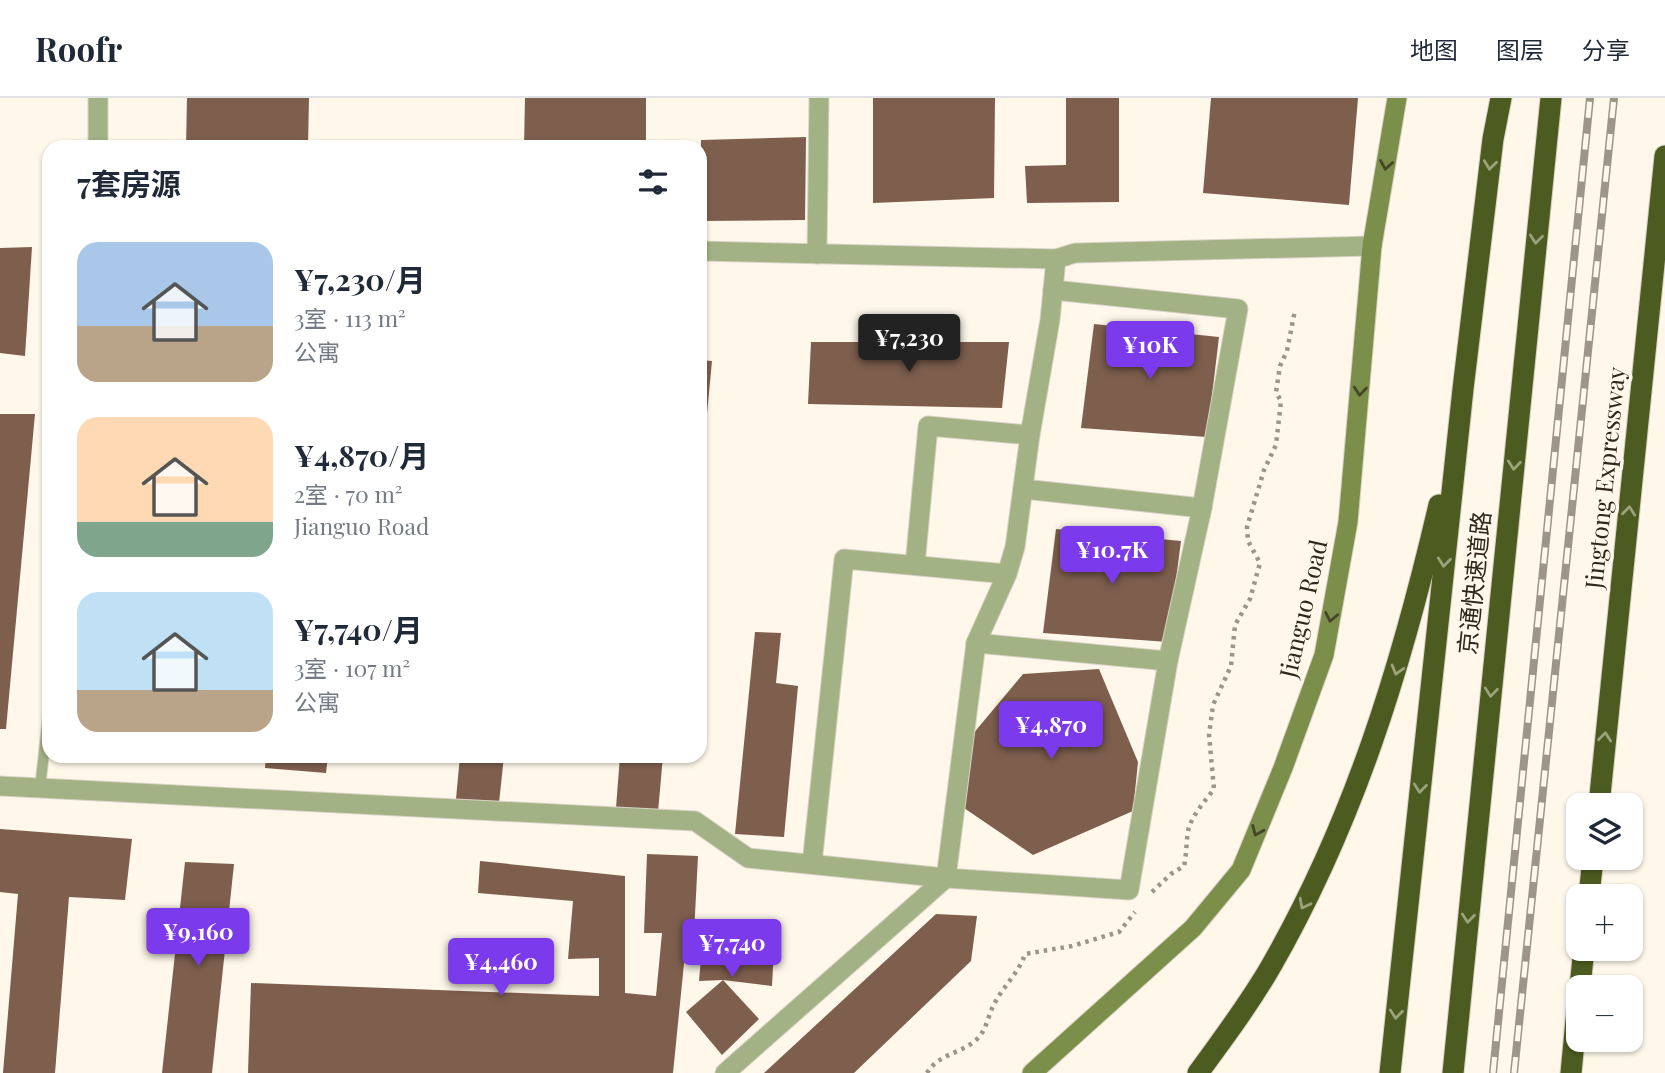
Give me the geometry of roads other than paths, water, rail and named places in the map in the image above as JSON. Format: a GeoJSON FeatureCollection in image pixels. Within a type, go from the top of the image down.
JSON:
{"type":"FeatureCollection","features":[{"type":"Feature","properties":{"kind":"highway"},"geometry":{"type":"LineString","coordinates":[[1390,1073],[1463,389],[1493,139],[1501,98]]}},
{"type":"Feature","properties":{"kind":"highway","name":"京通快速道路"},"geometry":{"type":"LineString","coordinates":[[1452,1073],[1550,98]]}},
{"type":"Feature","properties":{"kind":"highway","name":"Jingtong Expressway"},"geometry":{"type":"LineString","coordinates":[[1599,793],[1665,156]]}},
{"type":"Feature","properties":{"kind":"highway"},"geometry":{"type":"LineString","coordinates":[[1198,1073],[1269,970],[1332,846],[1366,765],[1418,594],[1463,389]]}},
{"type":"Feature","properties":{"kind":"highway"},"geometry":{"type":"LineString","coordinates":[[1571,1073],[1573,1052]]}},
{"type":"Feature","properties":{"kind":"main road","name":"Jianguo Road"},"geometry":{"type":"LineString","coordinates":[[1032,1073],[1193,928],[1233,880],[1241,870],[1283,768],[1324,655],[1348,522],[1372,246],[1397,98]]}},
{"type":"Feature","properties":{"kind":"street"},"geometry":{"type":"LineString","coordinates":[[98,98],[98,140]]}},
{"type":"Feature","properties":{"kind":"street"},"geometry":{"type":"LineString","coordinates":[[817,254],[819,98]]}},
{"type":"Feature","properties":{"kind":"street"},"geometry":{"type":"LineString","coordinates":[[707,251],[1056,259],[1075,253],[1372,246]]}},
{"type":"Feature","properties":{"kind":"street"},"geometry":{"type":"LineString","coordinates":[[725,1073],[946,878],[976,643],[1007,574],[1015,547],[1030,435],[1050,320],[1056,259]]}},
{"type":"Feature","properties":{"kind":"street"},"geometry":{"type":"LineString","coordinates":[[0,786],[695,821],[748,858],[946,878],[1129,890],[1168,661],[1202,508],[1238,309],[1053,290]]}},
{"type":"Feature","properties":{"kind":"street"},"geometry":{"type":"LineString","coordinates":[[915,565],[928,426],[1030,435]]}},
{"type":"Feature","properties":{"kind":"street"},"geometry":{"type":"LineString","coordinates":[[1023,489],[1202,508]]}},
{"type":"Feature","properties":{"kind":"street"},"geometry":{"type":"LineString","coordinates":[[811,864],[844,559],[1007,574]]}},
{"type":"Feature","properties":{"kind":"street"},"geometry":{"type":"LineString","coordinates":[[976,643],[1168,661]]}},
{"type":"Feature","properties":{"kind":"lane"},"geometry":{"type":"LineString","coordinates":[[40,788],[43,763]]}},
{"type":"Feature","properties":{"kind":"railway"},"geometry":{"type":"LineString","coordinates":[[1493,1073],[1590,98]]}},
{"type":"Feature","properties":{"kind":"railway"},"geometry":{"type":"LineString","coordinates":[[1514,1073],[1614,98]]}}]}
